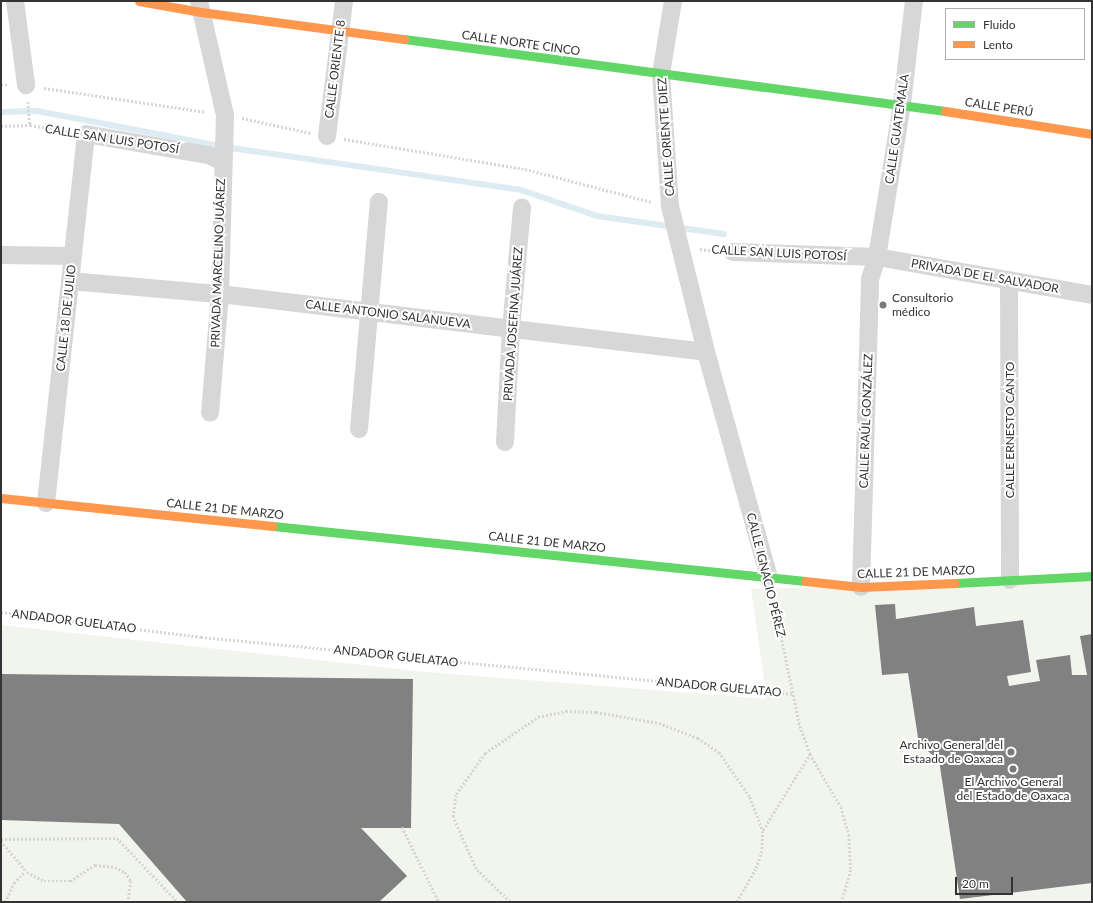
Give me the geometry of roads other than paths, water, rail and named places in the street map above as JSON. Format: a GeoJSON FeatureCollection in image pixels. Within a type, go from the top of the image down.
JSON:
{"type":"FeatureCollection","features":[{"type":"Feature","properties":{"kind":"street"},"geometry":{"type":"LineString","coordinates":[[15,1],[26,85]]}},
{"type":"Feature","properties":{"kind":"street","name":"CALLE NORTE CINCO"},"geometry":{"type":"LineString","coordinates":[[139,1],[200,6],[340,30],[661,74],[902,104]]}},
{"type":"Feature","properties":{"kind":"street","name":"CALLE ORIENTE 8"},"geometry":{"type":"LineString","coordinates":[[327,136],[344,1]]}},
{"type":"Feature","properties":{"kind":"street","name":"CALLE ORIENTE DIEZ"},"geometry":{"type":"LineString","coordinates":[[673,1],[661,74],[678,238]]}},
{"type":"Feature","properties":{"kind":"street","name":"CALLE GUATEMALA"},"geometry":{"type":"LineString","coordinates":[[877,257],[902,104],[914,1]]}},
{"type":"Feature","properties":{"kind":"street","name":"PRIVADA MARCELINO JUÁREZ"},"geometry":{"type":"LineString","coordinates":[[200,6],[225,122],[222,158],[220,294],[210,413]]}},
{"type":"Feature","properties":{"kind":"street","name":"CALLE PERÚ"},"geometry":{"type":"LineString","coordinates":[[902,104],[1092,134]]}},
{"type":"Feature","properties":{"kind":"street","name":"CALLE SAN LUIS POTOSÍ"},"geometry":{"type":"LineString","coordinates":[[86,134],[222,158]]}},
{"type":"Feature","properties":{"kind":"street","name":"CALLE 18 DE JULIO"},"geometry":{"type":"LineString","coordinates":[[46,503],[86,134]]}},
{"type":"Feature","properties":{"kind":"street"},"geometry":{"type":"LineString","coordinates":[[359,429],[371,312],[379,202]]}},
{"type":"Feature","properties":{"kind":"street","name":"PRIVADA JOSEFINA JUÁREZ"},"geometry":{"type":"LineString","coordinates":[[505,442],[511,329],[522,207]]}},
{"type":"Feature","properties":{"kind":"street","name":"CALLE IGNACIO PÉREZ"},"geometry":{"type":"LineString","coordinates":[[678,238],[706,352],[769,577]]}},
{"type":"Feature","properties":{"kind":"street","name":"CALLE SAN LUIS POTOSÍ"},"geometry":{"type":"LineString","coordinates":[[733,252],[877,257]]}},
{"type":"Feature","properties":{"kind":"street"},"geometry":{"type":"LineString","coordinates":[[1,255],[72,256]]}},
{"type":"Feature","properties":{"kind":"street","name":"PRIVADA DE EL SALVADOR"},"geometry":{"type":"LineString","coordinates":[[877,257],[1092,295]]}},
{"type":"Feature","properties":{"kind":"street","name":"CALLE RAÚL GONZÁLEZ"},"geometry":{"type":"LineString","coordinates":[[862,587],[870,279],[877,257]]}},
{"type":"Feature","properties":{"kind":"street","name":"CALLE ANTONIO SALANUEVA"},"geometry":{"type":"LineString","coordinates":[[70,280],[220,294],[706,352]]}},
{"type":"Feature","properties":{"kind":"street","name":"CALLE ERNESTO CANTO"},"geometry":{"type":"LineString","coordinates":[[1009,280],[1010,580]]}},
{"type":"Feature","properties":{"kind":"street","name":"CALLE 21 DE MARZO"},"geometry":{"type":"LineString","coordinates":[[1,498],[862,587],[1092,576]]}},
{"type":"Feature","properties":{"kind":"waterway"},"geometry":{"type":"LineString","coordinates":[[1,112],[37,111],[231,148],[521,190],[597,216],[724,234]]}},
{"type":"Feature","properties":{"kind":"place","name":"Consultorio médico"},"geometry":{"type":"Point","coordinates":[883,305]}},
{"type":"Feature","properties":{"kind":"place","name":"Archivo General del Estaado de Oaxaca"},"geometry":{"type":"Point","coordinates":[1011,752]}},
{"type":"Feature","properties":{"kind":"place","name":"El Archivo General del Estado de Oaxaca"},"geometry":{"type":"Point","coordinates":[1013,769]}}]}
